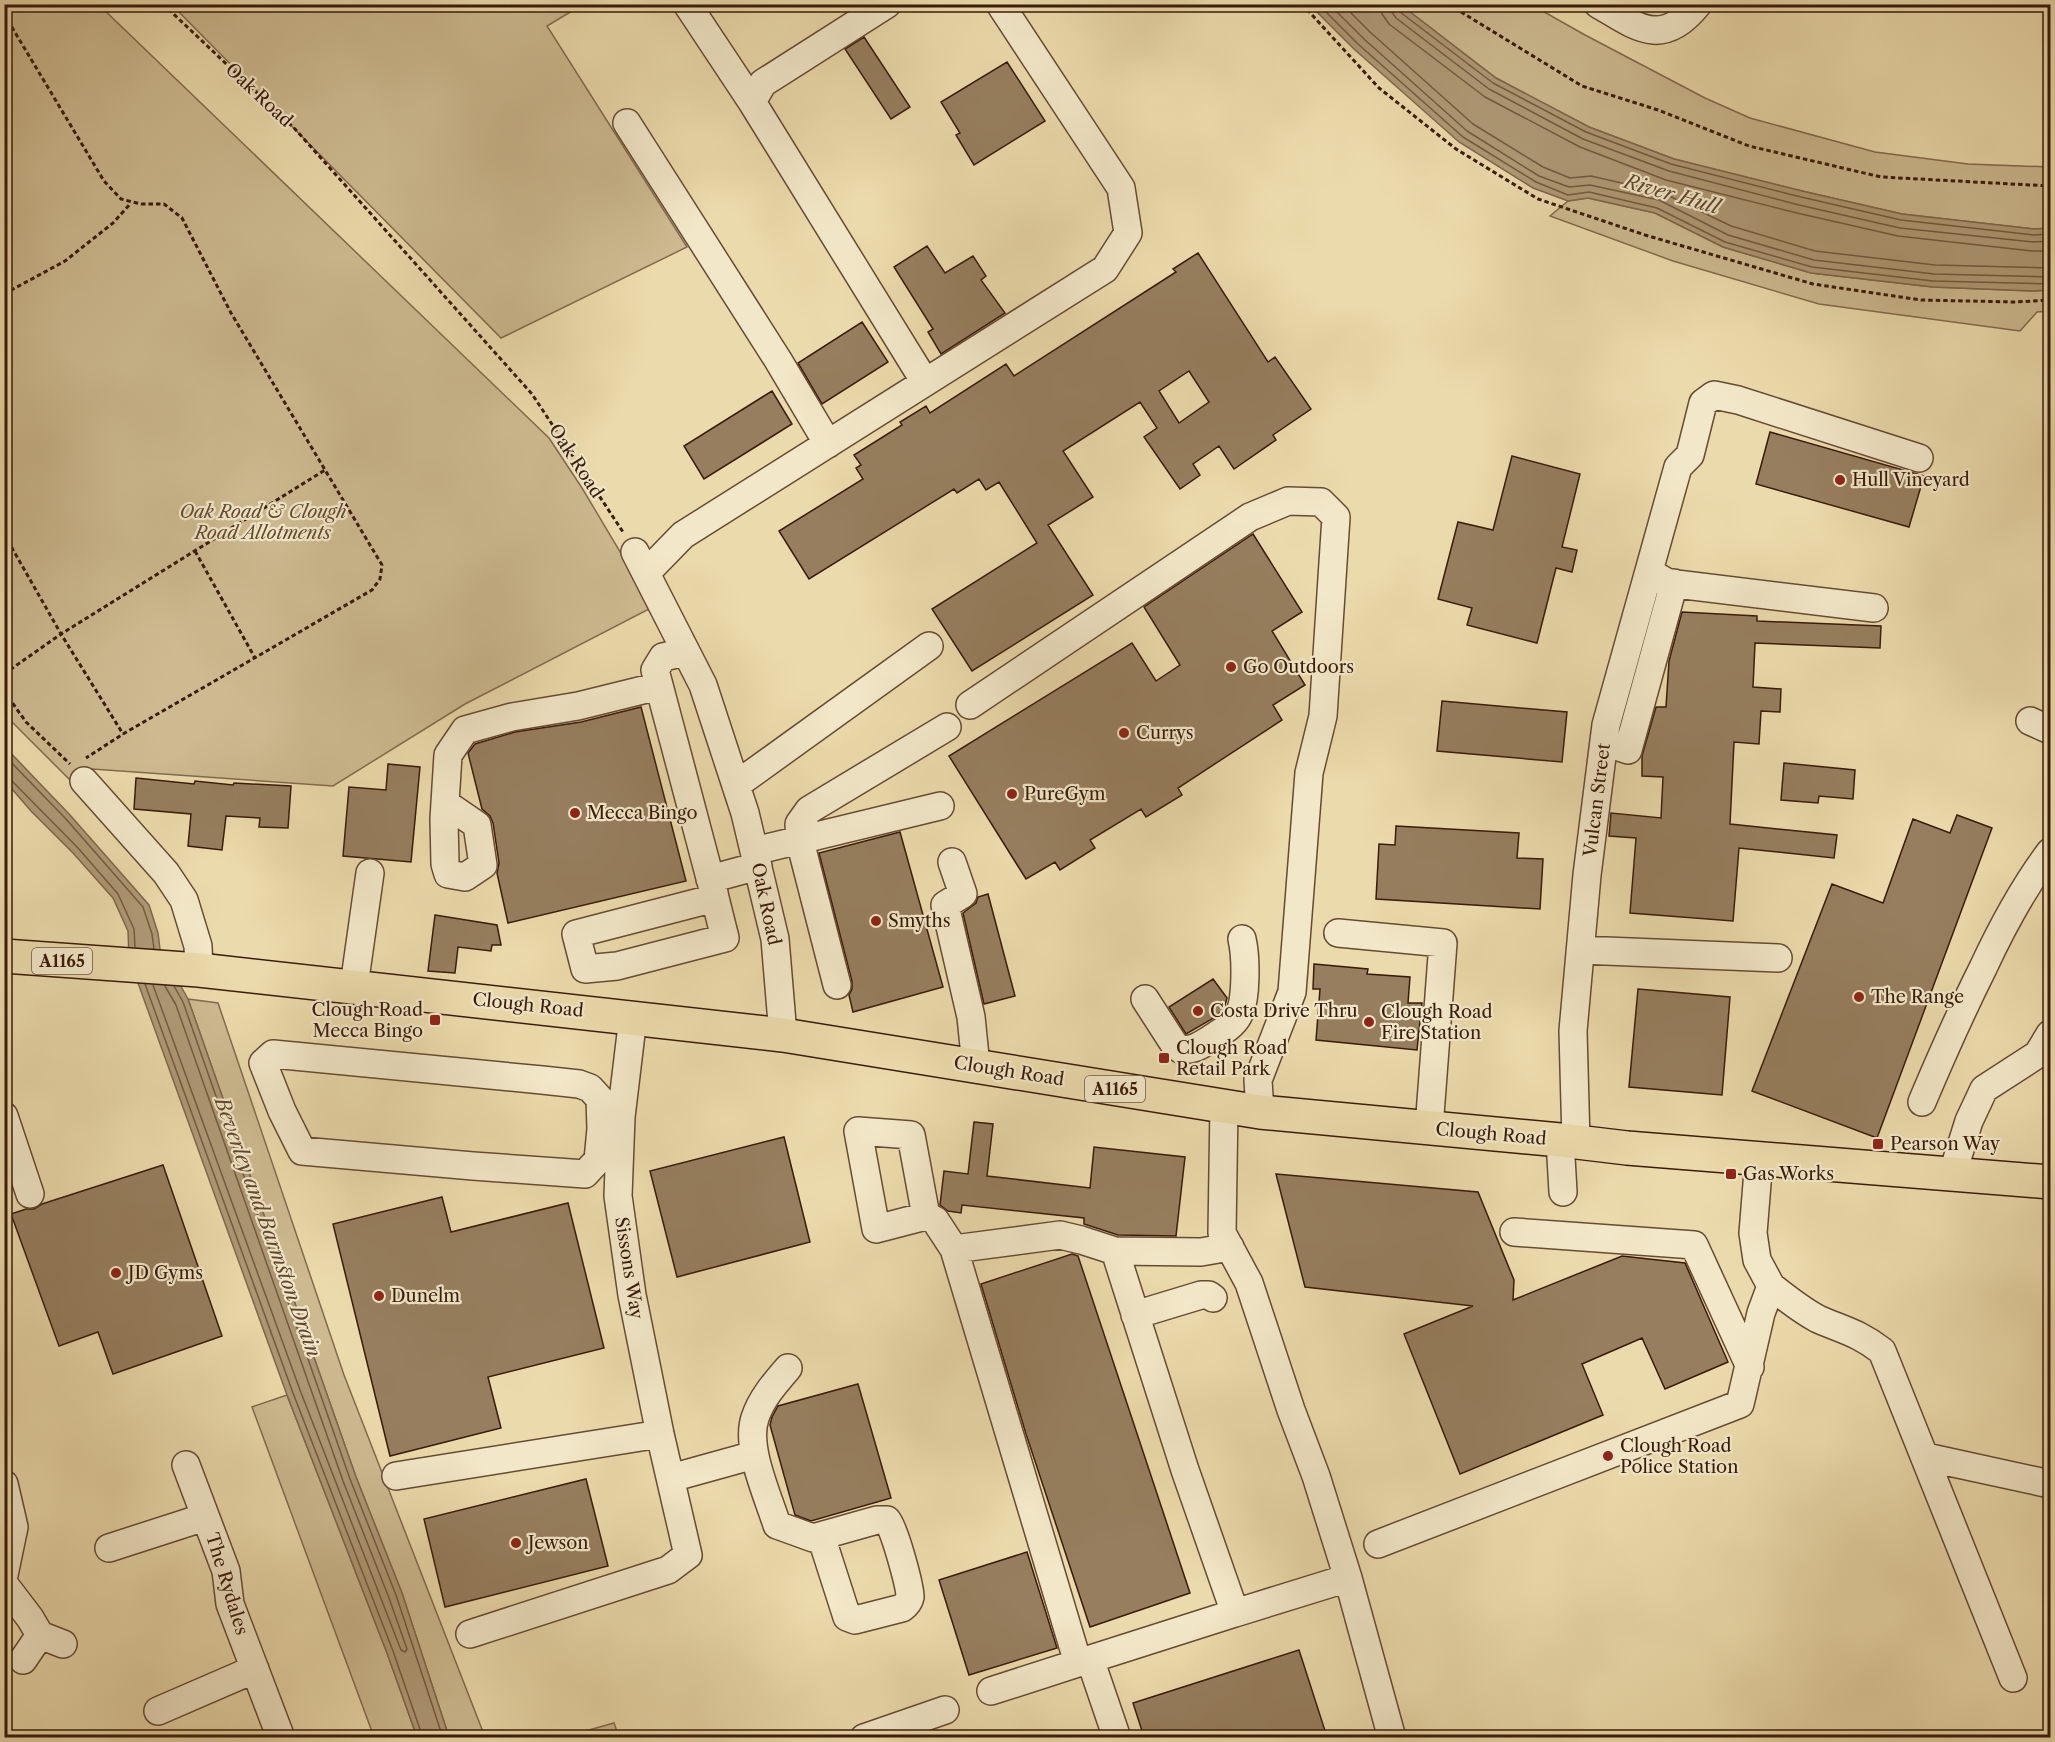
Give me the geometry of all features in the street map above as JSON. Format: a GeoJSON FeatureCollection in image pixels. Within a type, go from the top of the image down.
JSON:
{"type":"FeatureCollection","features":[{"type":"Feature","properties":{"kind":"main road","name":"Clough Road"},"geometry":{"type":"LineString","coordinates":[[4,956],[190,969],[783,1035],[1260,1112],[1627,1148],[2050,1182]]}},
{"type":"Feature","properties":{"kind":"street"},"geometry":{"type":"LineString","coordinates":[[752,102],[763,82],[886,4]]}},
{"type":"Feature","properties":{"kind":"street"},"geometry":{"type":"LineString","coordinates":[[641,562],[1105,269],[1128,233],[1121,188],[1000,4]]}},
{"type":"Feature","properties":{"kind":"street"},"geometry":{"type":"LineString","coordinates":[[1598,4],[1641,29],[1664,30],[1680,22],[1698,4]]}},
{"type":"Feature","properties":{"kind":"street"},"geometry":{"type":"LineString","coordinates":[[688,5],[752,102],[925,382]]}},
{"type":"Feature","properties":{"kind":"street"},"geometry":{"type":"LineString","coordinates":[[627,123],[778,360],[828,444]]}},
{"type":"Feature","properties":{"kind":"street","name":"Vulcan Street"},"geometry":{"type":"LineString","coordinates":[[1563,1192],[1568,1141],[1573,1031],[1587,875],[1606,725],[1678,467],[1690,455],[1703,403],[1714,395],[1738,400],[1920,458]]}},
{"type":"Feature","properties":{"kind":"street"},"geometry":{"type":"LineString","coordinates":[[970,705],[1250,517],[1288,501],[1321,501],[1336,517],[1323,716],[1309,773],[1292,992],[1258,1080],[1260,1112]]}},
{"type":"Feature","properties":{"kind":"street","name":"Oak Road"},"geometry":{"type":"LineString","coordinates":[[641,562],[703,685],[736,785],[775,939],[783,1035]]}},
{"type":"Feature","properties":{"kind":"street"},"geometry":{"type":"LineString","coordinates":[[1649,572],[1674,584],[1874,608]]}},
{"type":"Feature","properties":{"kind":"street"},"geometry":{"type":"LineString","coordinates":[[1604,742],[1628,750],[1674,584]]}},
{"type":"Feature","properties":{"kind":"street"},"geometry":{"type":"LineString","coordinates":[[736,785],[929,646]]}},
{"type":"Feature","properties":{"kind":"street"},"geometry":{"type":"LineString","coordinates":[[686,652],[663,657],[655,670],[713,888],[725,938],[617,966],[585,969],[576,934],[713,888],[756,859],[800,841],[940,806]]}},
{"type":"Feature","properties":{"kind":"street"},"geometry":{"type":"LineString","coordinates":[[445,803],[448,755],[465,730],[512,717],[578,706],[659,686]]}},
{"type":"Feature","properties":{"kind":"street"},"geometry":{"type":"LineString","coordinates":[[837,985],[800,841],[799,824],[809,810],[947,727]]}},
{"type":"Feature","properties":{"kind":"street"},"geometry":{"type":"LineString","coordinates":[[78,774],[166,873],[184,900],[198,946],[190,969]]}},
{"type":"Feature","properties":{"kind":"street"},"geometry":{"type":"LineString","coordinates":[[1922,1102],[1952,1031],[2001,930],[2032,876],[2050,852]]}},
{"type":"Feature","properties":{"kind":"street"},"geometry":{"type":"LineString","coordinates":[[951,862],[963,894],[945,905],[971,1017],[976,1066]]}},
{"type":"Feature","properties":{"kind":"street"},"geometry":{"type":"LineString","coordinates":[[354,986],[370,873]]}},
{"type":"Feature","properties":{"kind":"street"},"geometry":{"type":"LineString","coordinates":[[1338,933],[1443,943],[1429,1128]]}},
{"type":"Feature","properties":{"kind":"street"},"geometry":{"type":"LineString","coordinates":[[1145,999],[1179,1049],[1195,1049],[1228,1027],[1238,1017],[1242,1004],[1245,950],[1242,939]]}},
{"type":"Feature","properties":{"kind":"street"},"geometry":{"type":"LineString","coordinates":[[1581,950],[1778,958]]}},
{"type":"Feature","properties":{"kind":"street","name":"Sissons Way"},"geometry":{"type":"LineString","coordinates":[[470,1634],[668,1570],[688,1555],[660,1434],[632,1295],[611,1132],[633,1017]]}},
{"type":"Feature","properties":{"kind":"street"},"geometry":{"type":"LineString","coordinates":[[1952,1174],[1969,1121],[1984,1089],[2038,1054],[2050,1034]]}},
{"type":"Feature","properties":{"kind":"street"},"geometry":{"type":"LineString","coordinates":[[273,1054],[579,1084],[590,1088],[600,1098],[611,1132],[598,1160],[585,1174],[302,1151],[282,1111],[263,1064],[273,1054]]}},
{"type":"Feature","properties":{"kind":"street"},"geometry":{"type":"LineString","coordinates":[[1224,1106],[1222,1233],[1249,1283],[1291,1410],[1316,1476],[1348,1578],[1392,1737]]}},
{"type":"Feature","properties":{"kind":"street"},"geometry":{"type":"LineString","coordinates":[[4,1116],[30,1194]]}},
{"type":"Feature","properties":{"kind":"street"},"geometry":{"type":"LineString","coordinates":[[1759,1159],[1753,1233],[1757,1260],[1771,1286],[1817,1318],[1865,1338],[1882,1351],[2013,1678]]}},
{"type":"Feature","properties":{"kind":"street"},"geometry":{"type":"LineString","coordinates":[[926,1216],[935,1220],[954,1249],[1084,1661],[1117,1737]]}},
{"type":"Feature","properties":{"kind":"street"},"geometry":{"type":"LineString","coordinates":[[1514,1232],[1694,1245],[1750,1367]]}},
{"type":"Feature","properties":{"kind":"street"},"geometry":{"type":"LineString","coordinates":[[954,1249],[1060,1235],[1115,1251],[1201,1252],[1230,1247]]}},
{"type":"Feature","properties":{"kind":"street"},"geometry":{"type":"LineString","coordinates":[[1115,1251],[1185,1470],[1235,1613]]}},
{"type":"Feature","properties":{"kind":"street"},"geometry":{"type":"LineString","coordinates":[[1378,1544],[1740,1404],[1761,1312],[1771,1286]]}},
{"type":"Feature","properties":{"kind":"street"},"geometry":{"type":"LineString","coordinates":[[1135,1315],[1201,1295],[1209,1295],[1213,1298]]}},
{"type":"Feature","properties":{"kind":"street"},"geometry":{"type":"LineString","coordinates":[[788,1368],[768,1392],[754,1419],[752,1438],[754,1455],[777,1525],[813,1538],[821,1536]]}},
{"type":"Feature","properties":{"kind":"street"},"geometry":{"type":"LineString","coordinates":[[396,1476],[660,1434]]}},
{"type":"Feature","properties":{"kind":"street"},"geometry":{"type":"LineString","coordinates":[[671,1478],[754,1455]]}},
{"type":"Feature","properties":{"kind":"street"},"geometry":{"type":"LineString","coordinates":[[1926,1457],[2050,1484]]}},
{"type":"Feature","properties":{"kind":"street","name":"The Rydales"},"geometry":{"type":"LineString","coordinates":[[186,1465],[226,1571],[230,1604],[281,1737]]}},
{"type":"Feature","properties":{"kind":"street"},"geometry":{"type":"LineString","coordinates":[[4,1485],[14,1527],[4,1575]]}},
{"type":"Feature","properties":{"kind":"street"},"geometry":{"type":"LineString","coordinates":[[109,1548],[205,1516]]}},
{"type":"Feature","properties":{"kind":"street"},"geometry":{"type":"LineString","coordinates":[[991,1691],[1348,1578]]}},
{"type":"Feature","properties":{"kind":"street"},"geometry":{"type":"LineString","coordinates":[[4,1584],[30,1618],[52,1640],[23,1660]]}},
{"type":"Feature","properties":{"kind":"street"},"geometry":{"type":"LineString","coordinates":[[158,1711],[255,1669]]}},
{"type":"Feature","properties":{"kind":"street"},"geometry":{"type":"LineString","coordinates":[[864,1737],[945,1710]]}},
{"type":"Feature","properties":{"kind":"path","name":"Oak Road"},"geometry":{"type":"LineString","coordinates":[[163,4],[295,129],[532,394],[641,562]]}},
{"type":"Feature","properties":{"kind":"path"},"geometry":{"type":"LineString","coordinates":[[1302,4],[1379,88],[1456,149],[1538,199],[1645,235],[1812,284],[1921,300],[2015,302],[2050,300]]}},
{"type":"Feature","properties":{"kind":"path"},"geometry":{"type":"LineString","coordinates":[[1448,4],[1582,86],[1658,110],[1749,146],[1881,177],[2050,186]]}},
{"type":"Feature","properties":{"kind":"path"},"geometry":{"type":"LineString","coordinates":[[4,14],[104,181],[121,199],[141,204],[164,204],[182,218],[231,313],[381,565],[380,579],[372,590],[123,734],[78,774],[26,722],[4,691]]}},
{"type":"Feature","properties":{"kind":"path"},"geometry":{"type":"LineString","coordinates":[[4,294],[65,261],[113,223],[132,202]]}},
{"type":"Feature","properties":{"kind":"path"},"geometry":{"type":"LineString","coordinates":[[4,674],[61,634],[325,470]]}},
{"type":"Feature","properties":{"kind":"path"},"geometry":{"type":"LineString","coordinates":[[4,534],[61,634],[123,734]]}},
{"type":"Feature","properties":{"kind":"path"},"geometry":{"type":"LineString","coordinates":[[195,551],[255,658]]}},
{"type":"Feature","properties":{"kind":"green space","name":"Oak Road & Clough Road Allotments"},"geometry":{"type":"Polygon","coordinates":[[[4,5],[99,5],[549,438],[582,488],[653,607],[465,704],[333,786],[92,769],[74,784],[5,715],[4,5]]]}},
{"type":"Feature","properties":{"kind":"green space"},"geometry":{"type":"Polygon","coordinates":[[[172,5],[582,5],[547,26],[687,247],[501,338],[172,5]]]}},
{"type":"Feature","properties":{"kind":"green space"},"geometry":{"type":"Polygon","coordinates":[[[1401,5],[1532,5],[1705,98],[1750,118],[1875,152],[1968,164],[2050,167],[2050,228],[2035,229],[1902,214],[1674,159],[1589,127],[1496,78],[1401,5]]]}},
{"type":"Feature","properties":{"kind":"green space"},"geometry":{"type":"Polygon","coordinates":[[[1588,198],[1655,213],[1723,247],[1811,273],[1933,287],[2050,290],[2050,311],[2037,312],[2020,331],[1819,304],[1673,261],[1550,216],[1568,201],[1588,198]]]}},
{"type":"Feature","properties":{"kind":"green space"},"geometry":{"type":"Polygon","coordinates":[[[188,999],[218,1003],[344,1375],[485,1737],[449,1737],[402,1593],[356,1477],[188,999]]]}},
{"type":"Feature","properties":{"kind":"green space"},"geometry":{"type":"Polygon","coordinates":[[[287,1395],[387,1653],[417,1737],[374,1737],[252,1407],[287,1395]]]}},
{"type":"Feature","properties":{"kind":"green space"},"geometry":{"type":"Polygon","coordinates":[[[614,1723],[619,1737],[564,1737],[614,1723]]]}},
{"type":"Feature","properties":{"kind":"water","name":"River Hull"},"geometry":{"type":"Polygon","coordinates":[[[1310,5],[1401,5],[1496,78],[1589,127],[1674,159],[1902,214],[2035,229],[2050,228],[2050,290],[1933,287],[1811,273],[1723,247],[1655,213],[1588,198],[1568,201],[1533,188],[1459,142],[1354,49],[1310,5]]]}},
{"type":"Feature","properties":{"kind":"water","name":"Beverley and Barmston Drain"},"geometry":{"type":"Polygon","coordinates":[[[4,746],[70,815],[149,905],[158,933],[160,949],[188,999],[356,1477],[402,1593],[449,1737],[417,1737],[387,1653],[287,1395],[129,958],[128,931],[113,898],[5,781],[4,746]]]}},
{"type":"Feature","properties":{"kind":"building"},"geometry":{"type":"Polygon","coordinates":[[[864,37],[910,107],[891,119],[845,49],[864,37]]]}},
{"type":"Feature","properties":{"kind":"building"},"geometry":{"type":"Polygon","coordinates":[[[1007,62],[1045,121],[974,165],[956,135],[960,133],[941,102],[1007,62]]]}},
{"type":"Feature","properties":{"kind":"building"},"geometry":{"type":"Polygon","coordinates":[[[927,246],[945,273],[973,256],[986,276],[981,280],[1005,313],[941,354],[928,332],[933,329],[894,267],[927,246]]]}},
{"type":"Feature","properties":{"kind":"building"},"geometry":{"type":"Polygon","coordinates":[[[1198,253],[1268,362],[1275,357],[1311,409],[1273,435],[1276,440],[1234,469],[1219,446],[1193,464],[1200,475],[1180,489],[1144,437],[1157,428],[1140,402],[1063,451],[1093,497],[1048,525],[1093,595],[972,671],[932,609],[1037,543],[999,482],[986,490],[979,479],[957,493],[954,489],[809,579],[779,531],[863,479],[856,468],[861,465],[854,455],[902,425],[900,422],[926,406],[930,413],[1006,364],[1014,376],[1176,272],[1173,269],[1198,253]],[[1189,371],[1159,391],[1179,423],[1209,402],[1189,371]]]}},
{"type":"Feature","properties":{"kind":"building"},"geometry":{"type":"Polygon","coordinates":[[[862,322],[888,362],[822,404],[798,363],[862,322]]]}},
{"type":"Feature","properties":{"kind":"building"},"geometry":{"type":"Polygon","coordinates":[[[772,391],[792,424],[704,479],[684,446],[772,391]]]}},
{"type":"Feature","properties":{"kind":"building","name":"Hull Vineyard"},"geometry":{"type":"Polygon","coordinates":[[[1770,432],[1924,476],[1909,527],[1756,484],[1770,432]]]}},
{"type":"Feature","properties":{"kind":"building"},"geometry":{"type":"Polygon","coordinates":[[[1512,456],[1580,474],[1562,547],[1577,550],[1572,572],[1556,568],[1537,643],[1467,625],[1472,608],[1438,599],[1458,522],[1493,530],[1512,456]]]}},
{"type":"Feature","properties":{"kind":"building"},"geometry":{"type":"Polygon","coordinates":[[[1253,534],[1302,612],[1272,631],[1305,685],[1273,705],[1282,720],[1178,788],[1182,795],[1146,817],[1141,809],[1090,840],[1095,848],[1060,870],[1055,862],[1026,879],[949,756],[1132,643],[1156,681],[1180,665],[1144,607],[1253,534]]]}},
{"type":"Feature","properties":{"kind":"building"},"geometry":{"type":"Polygon","coordinates":[[[1682,612],[1757,616],[1757,621],[1881,626],[1880,648],[1755,643],[1753,687],[1781,689],[1780,712],[1761,711],[1759,744],[1734,742],[1730,824],[1837,835],[1834,858],[1739,848],[1733,921],[1630,913],[1636,838],[1609,836],[1611,813],[1661,818],[1663,777],[1642,776],[1642,756],[1656,707],[1666,707],[1669,661],[1682,612]]]}},
{"type":"Feature","properties":{"kind":"building"},"geometry":{"type":"Polygon","coordinates":[[[1442,701],[1567,712],[1562,762],[1437,751],[1442,701]]]}},
{"type":"Feature","properties":{"kind":"building","name":"Mecca Bingo"},"geometry":{"type":"Polygon","coordinates":[[[641,707],[686,881],[508,923],[497,873],[499,863],[493,823],[490,816],[482,809],[468,753],[475,744],[515,732],[581,722],[641,707]]]}},
{"type":"Feature","properties":{"kind":"building"},"geometry":{"type":"Polygon","coordinates":[[[1784,763],[1855,770],[1853,799],[1819,796],[1818,803],[1781,800],[1784,763]]]}},
{"type":"Feature","properties":{"kind":"building"},"geometry":{"type":"Polygon","coordinates":[[[388,764],[420,767],[411,862],[343,856],[349,787],[386,790],[388,764]]]}},
{"type":"Feature","properties":{"kind":"building"},"geometry":{"type":"Polygon","coordinates":[[[136,778],[194,784],[195,781],[233,785],[234,783],[291,786],[288,828],[259,827],[260,818],[226,816],[222,850],[188,846],[191,814],[134,809],[136,778]]]}},
{"type":"Feature","properties":{"kind":"building","name":"The Range"},"geometry":{"type":"Polygon","coordinates":[[[1957,815],[1992,828],[1877,1138],[1752,1091],[1832,884],[1883,903],[1913,819],[1950,833],[1957,815]]]}},
{"type":"Feature","properties":{"kind":"building"},"geometry":{"type":"Polygon","coordinates":[[[1396,826],[1519,833],[1517,858],[1543,859],[1540,909],[1376,899],[1379,844],[1395,845],[1396,826]]]}},
{"type":"Feature","properties":{"kind":"building","name":"Smyths"},"geometry":{"type":"Polygon","coordinates":[[[900,832],[943,987],[853,1012],[849,995],[852,981],[819,853],[900,832]]]}},
{"type":"Feature","properties":{"kind":"building"},"geometry":{"type":"Polygon","coordinates":[[[988,894],[1015,996],[984,1004],[963,913],[976,903],[978,897],[988,894]]]}},
{"type":"Feature","properties":{"kind":"building"},"geometry":{"type":"Polygon","coordinates":[[[435,915],[497,925],[501,945],[492,945],[491,951],[458,947],[455,973],[428,971],[435,915]]]}},
{"type":"Feature","properties":{"kind":"building","name":"Clough Road Fire Station"},"geometry":{"type":"Polygon","coordinates":[[[1314,964],[1368,969],[1367,974],[1410,977],[1408,1003],[1422,1003],[1417,1050],[1316,1040],[1320,989],[1313,989],[1314,964]]]}},
{"type":"Feature","properties":{"kind":"building","name":"Costa Drive Thru"},"geometry":{"type":"Polygon","coordinates":[[[1213,979],[1227,998],[1224,1009],[1186,1034],[1169,1007],[1213,979]]]}},
{"type":"Feature","properties":{"kind":"building"},"geometry":{"type":"Polygon","coordinates":[[[1638,989],[1730,997],[1722,1095],[1629,1087],[1638,989]]]}},
{"type":"Feature","properties":{"kind":"building"},"geometry":{"type":"Polygon","coordinates":[[[974,1122],[993,1124],[987,1176],[1090,1188],[1094,1147],[1185,1157],[1176,1236],[1118,1235],[1084,1224],[1084,1218],[962,1205],[961,1213],[948,1211],[940,1205],[944,1171],[968,1174],[974,1122]]]}},
{"type":"Feature","properties":{"kind":"building"},"geometry":{"type":"Polygon","coordinates":[[[784,1137],[810,1242],[677,1277],[650,1171],[784,1137]]]}},
{"type":"Feature","properties":{"kind":"building","name":"JD Gyms"},"geometry":{"type":"Polygon","coordinates":[[[163,1165],[222,1336],[113,1374],[98,1332],[59,1346],[11,1214],[34,1209],[42,1204],[163,1165]]]}},
{"type":"Feature","properties":{"kind":"building"},"geometry":{"type":"Polygon","coordinates":[[[1276,1174],[1478,1192],[1514,1280],[1513,1300],[1622,1256],[1685,1263],[1728,1362],[1665,1389],[1642,1338],[1582,1364],[1603,1415],[1460,1474],[1404,1334],[1473,1306],[1305,1287],[1276,1174]]]}},
{"type":"Feature","properties":{"kind":"building"},"geometry":{"type":"Polygon","coordinates":[[[442,1197],[451,1232],[568,1203],[604,1348],[488,1377],[501,1428],[390,1456],[333,1224],[442,1197]]]}},
{"type":"Feature","properties":{"kind":"building"},"geometry":{"type":"Polygon","coordinates":[[[1072,1254],[1078,1256],[1190,1593],[1090,1627],[1026,1434],[981,1284],[1072,1254]]]}},
{"type":"Feature","properties":{"kind":"building"},"geometry":{"type":"Polygon","coordinates":[[[858,1384],[891,1498],[811,1521],[795,1515],[770,1425],[772,1417],[778,1406],[858,1384]]]}},
{"type":"Feature","properties":{"kind":"building","name":"Jewson"},"geometry":{"type":"Polygon","coordinates":[[[586,1479],[608,1566],[445,1607],[424,1519],[586,1479]]]}},
{"type":"Feature","properties":{"kind":"building"},"geometry":{"type":"Polygon","coordinates":[[[1027,1552],[1057,1648],[969,1675],[939,1580],[1027,1552]]]}},
{"type":"Feature","properties":{"kind":"building"},"geometry":{"type":"Polygon","coordinates":[[[1299,1650],[1327,1737],[1144,1737],[1133,1703],[1299,1650]]]}},
{"type":"Feature","properties":{"kind":"place","name":"Hull Vineyard"},"geometry":{"type":"Point","coordinates":[1840,480]}},
{"type":"Feature","properties":{"kind":"place","name":"Go Outdoors"},"geometry":{"type":"Point","coordinates":[1231,667]}},
{"type":"Feature","properties":{"kind":"place","name":"Currys"},"geometry":{"type":"Point","coordinates":[1124,733]}},
{"type":"Feature","properties":{"kind":"place","name":"PureGym"},"geometry":{"type":"Point","coordinates":[1012,794]}},
{"type":"Feature","properties":{"kind":"place","name":"Mecca Bingo"},"geometry":{"type":"Point","coordinates":[575,813]}},
{"type":"Feature","properties":{"kind":"place","name":"Smyths"},"geometry":{"type":"Point","coordinates":[876,921]}},
{"type":"Feature","properties":{"kind":"place","name":"The Range"},"geometry":{"type":"Point","coordinates":[1859,997]}},
{"type":"Feature","properties":{"kind":"place","name":"Costa Drive Thru"},"geometry":{"type":"Point","coordinates":[1198,1011]}},
{"type":"Feature","properties":{"kind":"place","name":"Clough Road Mecca Bingo"},"geometry":{"type":"Point","coordinates":[435,1020]}},
{"type":"Feature","properties":{"kind":"place","name":"Clough Road Fire Station"},"geometry":{"type":"Point","coordinates":[1369,1022]}},
{"type":"Feature","properties":{"kind":"place","name":"Clough Road Retail Park"},"geometry":{"type":"Point","coordinates":[1164,1058]}},
{"type":"Feature","properties":{"kind":"place","name":"Pearson Way"},"geometry":{"type":"Point","coordinates":[1878,1144]}},
{"type":"Feature","properties":{"kind":"place","name":"Gas Works"},"geometry":{"type":"Point","coordinates":[1731,1174]}},
{"type":"Feature","properties":{"kind":"place","name":"JD Gyms"},"geometry":{"type":"Point","coordinates":[116,1273]}},
{"type":"Feature","properties":{"kind":"place","name":"Dunelm"},"geometry":{"type":"Point","coordinates":[379,1296]}},
{"type":"Feature","properties":{"kind":"place","name":"Clough Road Police Station"},"geometry":{"type":"Point","coordinates":[1608,1456]}},
{"type":"Feature","properties":{"kind":"place","name":"Jewson"},"geometry":{"type":"Point","coordinates":[516,1543]}}]}
